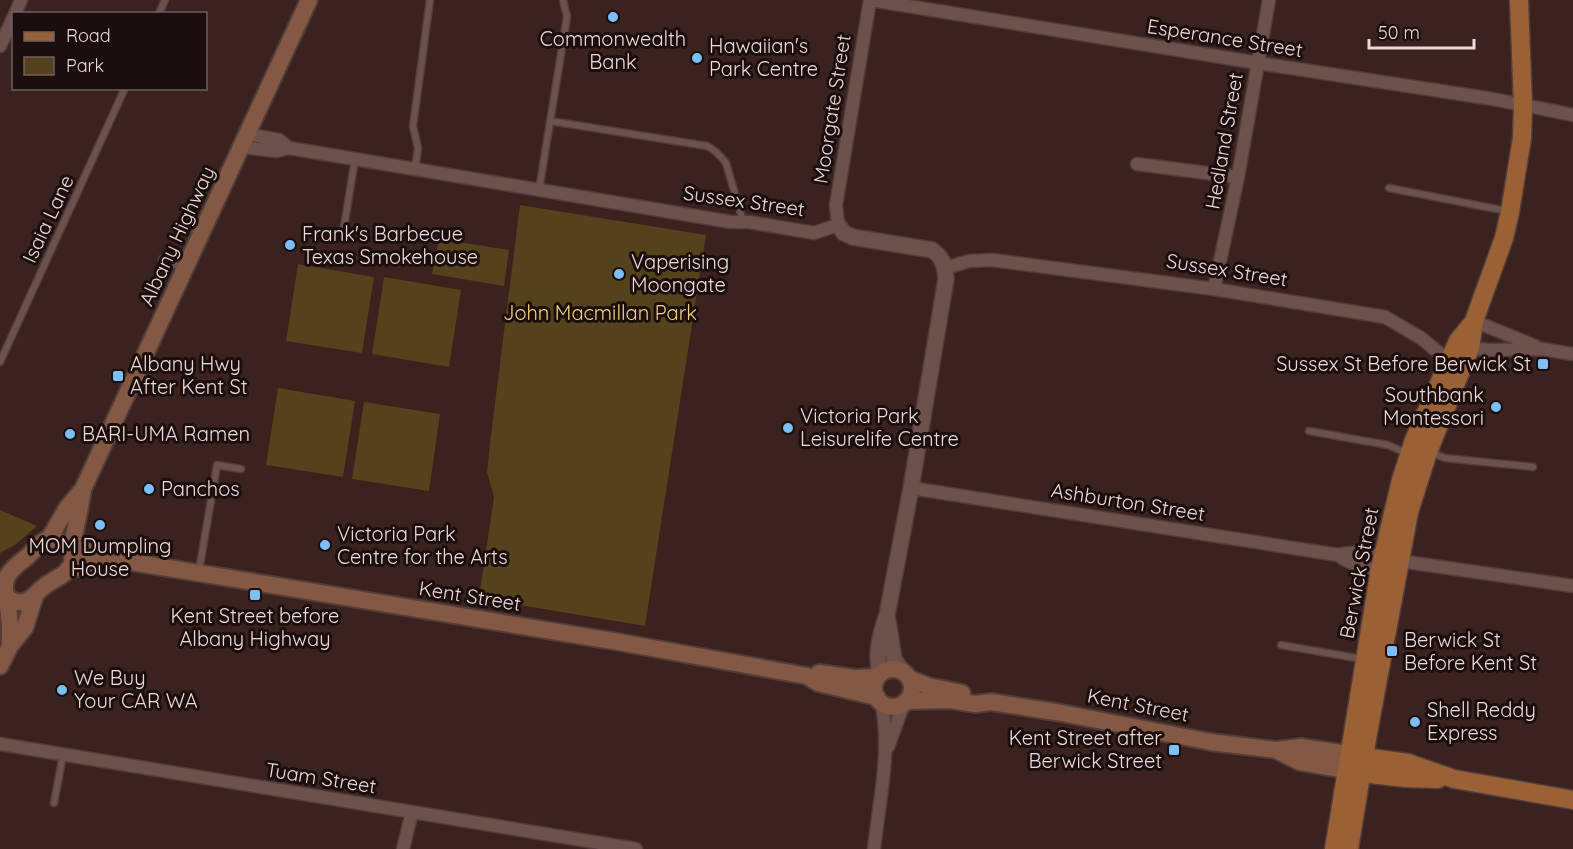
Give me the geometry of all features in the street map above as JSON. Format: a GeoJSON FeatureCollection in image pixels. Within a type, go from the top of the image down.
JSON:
{"type":"FeatureCollection","features":[{"type":"Feature","properties":{"kind":"main road","name":"Albany Highway"},"geometry":{"type":"LineString","coordinates":[[68,569],[83,489],[309,0]]}},
{"type":"Feature","properties":{"kind":"main road","name":"Berwick Street"},"geometry":{"type":"LineString","coordinates":[[1349,849],[1365,660],[1381,562],[1401,480],[1419,454],[1470,348],[1474,321],[1504,238],[1510,212],[1522,138],[1519,0]]}},
{"type":"Feature","properties":{"kind":"main road","name":"Berwick Street"},"geometry":{"type":"LineString","coordinates":[[1334,849],[1356,764],[1400,561],[1419,454],[1449,361],[1458,341],[1474,321]]}},
{"type":"Feature","properties":{"kind":"main road","name":"Albany Highway"},"geometry":{"type":"LineString","coordinates":[[49,539],[67,508],[83,489]]}},
{"type":"Feature","properties":{"kind":"main road","name":"Kent Street"},"geometry":{"type":"LineString","coordinates":[[49,539],[63,542],[70,549],[107,554],[125,561],[613,641],[807,676],[818,683],[879,700]]}},
{"type":"Feature","properties":{"kind":"main road"},"geometry":{"type":"LineString","coordinates":[[10,646],[10,624],[0,579],[5,568],[30,554],[43,540],[49,539]]}},
{"type":"Feature","properties":{"kind":"main road","name":"Kent Street"},"geometry":{"type":"LineString","coordinates":[[68,569],[125,561]]}},
{"type":"Feature","properties":{"kind":"main road"},"geometry":{"type":"LineString","coordinates":[[0,666],[10,646],[25,627],[35,596],[41,588],[68,569]]}},
{"type":"Feature","properties":{"kind":"main road"},"geometry":{"type":"LineString","coordinates":[[3,592],[16,602],[25,602],[35,596]]}},
{"type":"Feature","properties":{"kind":"main road"},"geometry":{"type":"LineString","coordinates":[[887,670],[906,676],[912,688],[905,702],[895,706],[879,700],[874,687],[879,676],[887,670]]}},
{"type":"Feature","properties":{"kind":"main road","name":"Kent Street"},"geometry":{"type":"LineString","coordinates":[[807,676],[813,672],[855,678],[879,676]]}},
{"type":"Feature","properties":{"kind":"main road","name":"Kent Street"},"geometry":{"type":"LineString","coordinates":[[906,676],[928,686],[979,696],[991,702]]}},
{"type":"Feature","properties":{"kind":"main road","name":"Kent Street"},"geometry":{"type":"LineString","coordinates":[[905,702],[950,700],[975,704],[991,702],[1211,742],[1276,750],[1300,762],[1408,763],[1454,779],[1573,800]]}},
{"type":"Feature","properties":{"kind":"street","name":"Esperance Street"},"geometry":{"type":"LineString","coordinates":[[871,0],[1493,99],[1573,115]]}},
{"type":"Feature","properties":{"kind":"street","name":"Moorgate Street"},"geometry":{"type":"LineString","coordinates":[[838,225],[836,206],[871,0]]}},
{"type":"Feature","properties":{"kind":"street","name":"Hedland Street"},"geometry":{"type":"LineString","coordinates":[[1214,289],[1238,177],[1269,0]]}},
{"type":"Feature","properties":{"kind":"street"},"geometry":{"type":"LineString","coordinates":[[0,46],[12,19]]}},
{"type":"Feature","properties":{"kind":"street","name":"Sussex Street"},"geometry":{"type":"LineString","coordinates":[[243,141],[278,151],[289,148],[731,222],[814,233],[838,225]]}},
{"type":"Feature","properties":{"kind":"street"},"geometry":{"type":"LineString","coordinates":[[1137,164],[1238,177]]}},
{"type":"Feature","properties":{"kind":"street"},"geometry":{"type":"LineString","coordinates":[[838,225],[844,233],[852,237],[932,250],[940,256],[945,268],[946,279],[911,488],[887,615],[881,631],[877,660],[879,676]]}},
{"type":"Feature","properties":{"kind":"street","name":"Sussex Street"},"geometry":{"type":"LineString","coordinates":[[945,268],[969,261],[992,260],[1214,289],[1385,317],[1420,338],[1449,361]]}},
{"type":"Feature","properties":{"kind":"street"},"geometry":{"type":"LineString","coordinates":[[1474,321],[1542,349]]}},
{"type":"Feature","properties":{"kind":"street"},"geometry":{"type":"LineString","coordinates":[[1470,348],[1542,349],[1573,354]]}},
{"type":"Feature","properties":{"kind":"street","name":"Ashburton Street"},"geometry":{"type":"LineString","coordinates":[[911,488],[1338,555],[1348,562],[1400,561],[1573,586]]}},
{"type":"Feature","properties":{"kind":"street"},"geometry":{"type":"LineString","coordinates":[[887,615],[894,659],[906,676]]}},
{"type":"Feature","properties":{"kind":"street"},"geometry":{"type":"LineString","coordinates":[[874,849],[885,756],[886,724],[879,700]]}},
{"type":"Feature","properties":{"kind":"street"},"geometry":{"type":"LineString","coordinates":[[885,756],[905,702]]}},
{"type":"Feature","properties":{"kind":"street","name":"Tuam Street"},"geometry":{"type":"LineString","coordinates":[[0,744],[636,849]]}},
{"type":"Feature","properties":{"kind":"street"},"geometry":{"type":"LineString","coordinates":[[403,849],[412,812]]}},
{"type":"Feature","properties":{"kind":"lane"},"geometry":{"type":"LineString","coordinates":[[415,169],[418,148],[413,126],[430,0]]}},
{"type":"Feature","properties":{"kind":"lane"},"geometry":{"type":"LineString","coordinates":[[538,191],[567,17],[563,0]]}},
{"type":"Feature","properties":{"kind":"lane","name":"Isaia Lane"},"geometry":{"type":"LineString","coordinates":[[0,362],[124,90]]}},
{"type":"Feature","properties":{"kind":"lane"},"geometry":{"type":"LineString","coordinates":[[550,122],[707,146],[720,155],[726,163],[743,222]]}},
{"type":"Feature","properties":{"kind":"lane"},"geometry":{"type":"LineString","coordinates":[[343,233],[355,159]]}},
{"type":"Feature","properties":{"kind":"lane"},"geometry":{"type":"LineString","coordinates":[[1389,188],[1510,212]]}},
{"type":"Feature","properties":{"kind":"lane"},"geometry":{"type":"LineString","coordinates":[[162,259],[184,269]]}},
{"type":"Feature","properties":{"kind":"lane"},"geometry":{"type":"LineString","coordinates":[[1309,431],[1388,445],[1419,454],[1533,467]]}},
{"type":"Feature","properties":{"kind":"lane"},"geometry":{"type":"LineString","coordinates":[[199,572],[217,465],[241,469]]}},
{"type":"Feature","properties":{"kind":"lane"},"geometry":{"type":"LineString","coordinates":[[1281,645],[1365,660]]}},
{"type":"Feature","properties":{"kind":"lane"},"geometry":{"type":"LineString","coordinates":[[54,803],[63,755]]}},
{"type":"Feature","properties":{"kind":"green space","name":"John Macmillan Park"},"geometry":{"type":"Polygon","coordinates":[[[520,205],[706,235],[645,626],[479,598],[494,497],[487,472],[490,443],[520,205]]]}},
{"type":"Feature","properties":{"kind":"green space"},"geometry":{"type":"Polygon","coordinates":[[[439,239],[509,250],[504,286],[432,274],[439,239]]]}},
{"type":"Feature","properties":{"kind":"green space"},"geometry":{"type":"Polygon","coordinates":[[[298,264],[374,277],[362,353],[286,341],[298,264]]]}},
{"type":"Feature","properties":{"kind":"green space"},"geometry":{"type":"Polygon","coordinates":[[[384,277],[461,290],[449,367],[372,354],[384,277]]]}},
{"type":"Feature","properties":{"kind":"green space"},"geometry":{"type":"Polygon","coordinates":[[[278,388],[355,401],[343,477],[266,465],[278,388]]]}},
{"type":"Feature","properties":{"kind":"green space"},"geometry":{"type":"Polygon","coordinates":[[[364,402],[440,414],[429,491],[352,479],[364,402]]]}},
{"type":"Feature","properties":{"kind":"green space"},"geometry":{"type":"Polygon","coordinates":[[[0,510],[37,526],[15,545],[0,553],[0,510]]]}},
{"type":"Feature","properties":{"kind":"place","name":"Commonwealth Bank"},"geometry":{"type":"Point","coordinates":[613,17]}},
{"type":"Feature","properties":{"kind":"place","name":"Hawaiian's Park Centre"},"geometry":{"type":"Point","coordinates":[697,58]}},
{"type":"Feature","properties":{"kind":"place","name":"Frank's Barbecue Texas Smokehouse"},"geometry":{"type":"Point","coordinates":[290,245]}},
{"type":"Feature","properties":{"kind":"place","name":"Vaperising Moongate"},"geometry":{"type":"Point","coordinates":[619,274]}},
{"type":"Feature","properties":{"kind":"place","name":"Sussex St Before Berwick St"},"geometry":{"type":"Point","coordinates":[1543,364]}},
{"type":"Feature","properties":{"kind":"place","name":"Albany Hwy After Kent St"},"geometry":{"type":"Point","coordinates":[118,376]}},
{"type":"Feature","properties":{"kind":"place","name":"Southbank Montessori"},"geometry":{"type":"Point","coordinates":[1496,407]}},
{"type":"Feature","properties":{"kind":"place","name":"Victoria Park Leisurelife Centre"},"geometry":{"type":"Point","coordinates":[788,428]}},
{"type":"Feature","properties":{"kind":"place","name":"BARI-UMA Ramen"},"geometry":{"type":"Point","coordinates":[70,434]}},
{"type":"Feature","properties":{"kind":"place","name":"Panchos"},"geometry":{"type":"Point","coordinates":[149,489]}},
{"type":"Feature","properties":{"kind":"place","name":"MOM Dumpling House"},"geometry":{"type":"Point","coordinates":[100,525]}},
{"type":"Feature","properties":{"kind":"place","name":"Victoria Park Centre for the Arts"},"geometry":{"type":"Point","coordinates":[325,545]}},
{"type":"Feature","properties":{"kind":"place","name":"Kent Street before Albany Highway"},"geometry":{"type":"Point","coordinates":[255,595]}},
{"type":"Feature","properties":{"kind":"place","name":"Berwick St Before Kent St"},"geometry":{"type":"Point","coordinates":[1392,651]}},
{"type":"Feature","properties":{"kind":"place","name":"We Buy Your CAR WA"},"geometry":{"type":"Point","coordinates":[62,690]}},
{"type":"Feature","properties":{"kind":"place","name":"Shell Reddy Express"},"geometry":{"type":"Point","coordinates":[1415,722]}},
{"type":"Feature","properties":{"kind":"place","name":"Kent Street after Berwick Street"},"geometry":{"type":"Point","coordinates":[1174,750]}}]}
